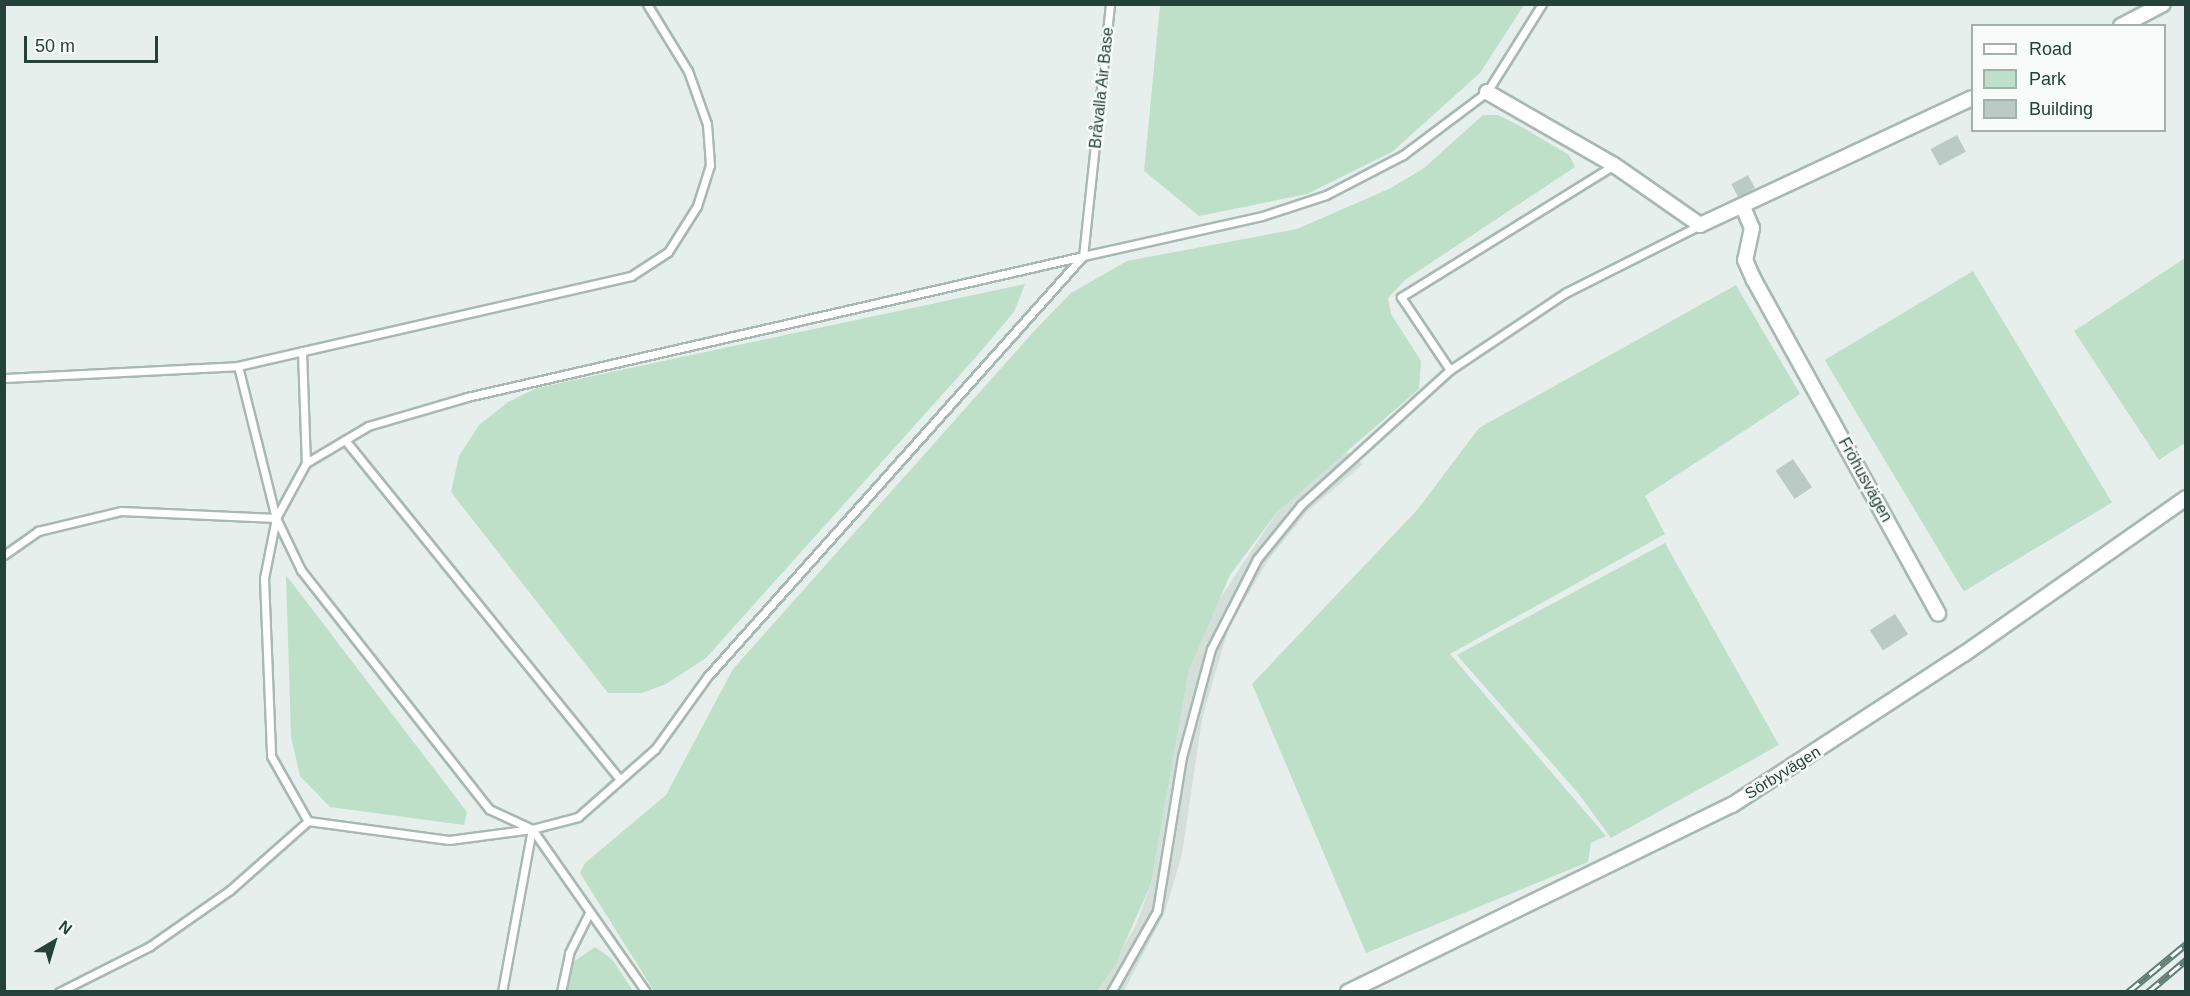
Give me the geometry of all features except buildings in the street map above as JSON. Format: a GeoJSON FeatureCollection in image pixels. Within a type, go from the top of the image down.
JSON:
{"type":"FeatureCollection","features":[{"type":"Feature","properties":{"kind":"street"},"geometry":{"type":"LineString","coordinates":[[2125,24],[2163,4]]}},
{"type":"Feature","properties":{"kind":"street"},"geometry":{"type":"LineString","coordinates":[[1487,93],[1614,165],[1700,225],[1743,207],[1971,98]]}},
{"type":"Feature","properties":{"kind":"street","name":"Fröhusvägen"},"geometry":{"type":"LineString","coordinates":[[1743,207],[1752,228],[1745,260],[1790,347],[1938,614]]}},
{"type":"Feature","properties":{"kind":"street","name":"Sörbyvägen"},"geometry":{"type":"LineString","coordinates":[[1348,992],[1732,805],[1955,661],[2186,498]]}},
{"type":"Feature","properties":{"kind":"lane"},"geometry":{"type":"LineString","coordinates":[[4,378],[238,366],[631,276],[668,252],[700,196],[710,165],[707,124],[688,71],[647,4]]}},
{"type":"Feature","properties":{"kind":"lane","name":"Bråvalla Air Base"},"geometry":{"type":"LineString","coordinates":[[1083,256],[1094,172],[1110,4]]}},
{"type":"Feature","properties":{"kind":"lane"},"geometry":{"type":"LineString","coordinates":[[306,463],[368,426],[467,397],[1262,216],[1326,195],[1403,155],[1487,93],[1542,4]]}},
{"type":"Feature","properties":{"kind":"lane"},"geometry":{"type":"LineString","coordinates":[[1450,370],[1401,297],[1614,165]]}},
{"type":"Feature","properties":{"kind":"lane"},"geometry":{"type":"LineString","coordinates":[[1111,992],[1157,911],[1182,757],[1211,649],[1257,559],[1301,506],[1450,370],[1566,293],[1700,225]]}},
{"type":"Feature","properties":{"kind":"lane"},"geometry":{"type":"LineString","coordinates":[[59,992],[159,940],[230,890],[308,821],[449,840],[532,829],[578,817],[655,749],[707,677],[1083,256]]}},
{"type":"Feature","properties":{"kind":"lane"},"geometry":{"type":"LineString","coordinates":[[302,351],[306,463],[276,518],[264,578],[266,724],[271,756],[308,821]]}},
{"type":"Feature","properties":{"kind":"lane"},"geometry":{"type":"LineString","coordinates":[[238,366],[276,518],[301,570],[489,809],[532,829],[646,992]]}},
{"type":"Feature","properties":{"kind":"lane"},"geometry":{"type":"LineString","coordinates":[[345,440],[620,780]]}},
{"type":"Feature","properties":{"kind":"lane"},"geometry":{"type":"LineString","coordinates":[[4,555],[38,531],[121,511],[276,518]]}},
{"type":"Feature","properties":{"kind":"lane"},"geometry":{"type":"LineString","coordinates":[[502,992],[532,829]]}},
{"type":"Feature","properties":{"kind":"lane"},"geometry":{"type":"LineString","coordinates":[[561,992],[569,953],[589,913]]}},
{"type":"Feature","properties":{"kind":"path"},"geometry":{"type":"LineString","coordinates":[[2186,669],[2186,751]]}},
{"type":"Feature","properties":{"kind":"shaded area"},"geometry":{"type":"Polygon","coordinates":[[[1344,450],[1363,464],[1308,511],[1271,556],[1229,626],[1202,719],[1182,854],[1165,912],[1124,991],[1097,992],[1136,925],[1151,884],[1189,670],[1215,606],[1277,512],[1344,450]]]}},
{"type":"Feature","properties":{"kind":"green space"},"geometry":{"type":"Polygon","coordinates":[[[1160,4],[1524,5],[1480,73],[1392,152],[1307,194],[1199,216],[1144,171],[1160,4]]]}},
{"type":"Feature","properties":{"kind":"green space"},"geometry":{"type":"Polygon","coordinates":[[[1483,115],[1498,115],[1522,127],[1569,155],[1575,167],[1405,280],[1388,298],[1391,314],[1421,361],[1419,389],[1277,512],[1230,575],[1189,670],[1151,884],[1114,967],[1097,991],[654,991],[580,873],[585,863],[666,795],[733,669],[1036,329],[1071,293],[1127,261],[1297,229],[1391,188],[1424,168],[1483,115]]]}},
{"type":"Feature","properties":{"kind":"green space"},"geometry":{"type":"Polygon","coordinates":[[[2185,258],[2185,443],[2159,460],[2074,331],[2185,258]]]}},
{"type":"Feature","properties":{"kind":"green space"},"geometry":{"type":"Polygon","coordinates":[[[1973,271],[2112,502],[1964,592],[1825,360],[1973,271]]]}},
{"type":"Feature","properties":{"kind":"green space"},"geometry":{"type":"Polygon","coordinates":[[[1025,284],[1014,312],[976,357],[706,658],[666,684],[642,693],[608,693],[451,492],[459,456],[479,425],[508,402],[537,388],[1025,284]]]}},
{"type":"Feature","properties":{"kind":"green space"},"geometry":{"type":"Polygon","coordinates":[[[1736,285],[1800,394],[1645,496],[1665,534],[1450,654],[1606,836],[1591,843],[1588,862],[1366,953],[1252,684],[1418,509],[1479,428],[1736,285]]]}},
{"type":"Feature","properties":{"kind":"green space"},"geometry":{"type":"Polygon","coordinates":[[[1665,543],[1779,745],[1611,838],[1578,793],[1457,655],[1665,543]]]}},
{"type":"Feature","properties":{"kind":"green space"},"geometry":{"type":"Polygon","coordinates":[[[286,575],[467,812],[464,825],[330,807],[300,776],[291,737],[286,575]]]}},
{"type":"Feature","properties":{"kind":"green space"},"geometry":{"type":"Polygon","coordinates":[[[595,947],[612,959],[633,991],[564,992],[573,962],[595,947]]]}},
{"type":"Feature","properties":{"kind":"railway"},"geometry":{"type":"LineString","coordinates":[[2128,992],[2186,944]]}},
{"type":"Feature","properties":{"kind":"railway"},"geometry":{"type":"LineString","coordinates":[[2148,992],[2186,960]]}}]}
